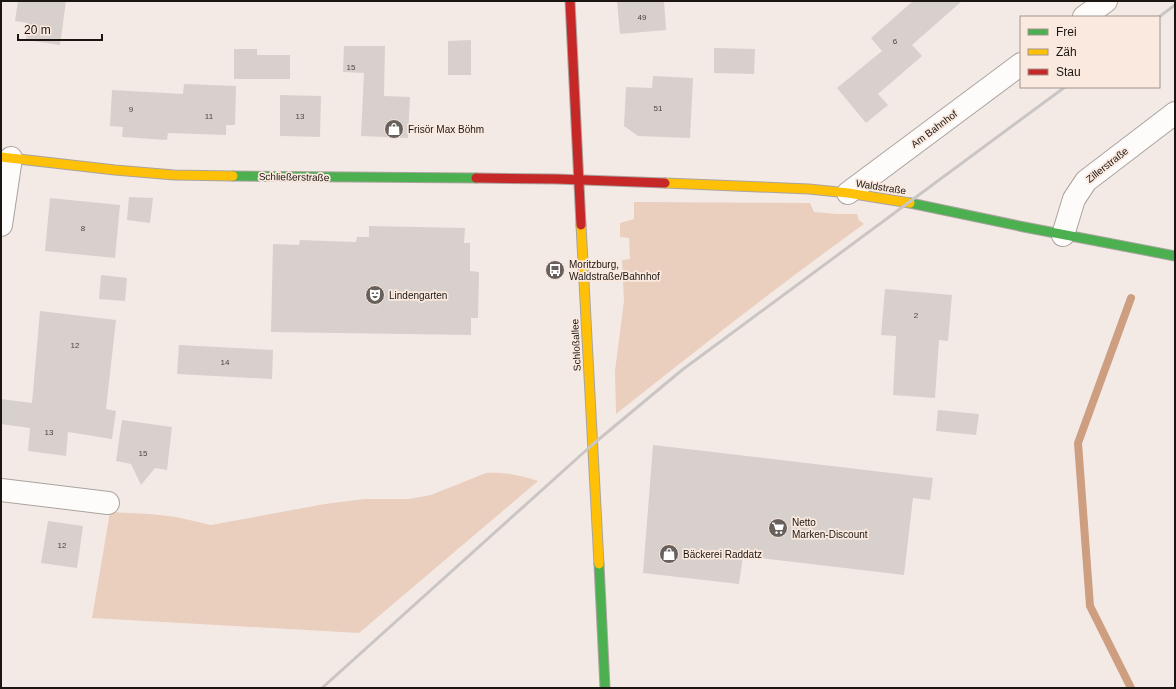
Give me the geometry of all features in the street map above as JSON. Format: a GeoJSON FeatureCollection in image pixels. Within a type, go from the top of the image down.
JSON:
{"type":"FeatureCollection","features":[{"type":"Feature","properties":{"kind":"street","name":"Schloßallee"},"geometry":{"type":"LineString","coordinates":[[570,1],[605,688]]}},
{"type":"Feature","properties":{"kind":"street"},"geometry":{"type":"LineString","coordinates":[[1085,16],[1106,1]]}},
{"type":"Feature","properties":{"kind":"street","name":"Am Bahnhof"},"geometry":{"type":"LineString","coordinates":[[848,193],[1020,65]]}},
{"type":"Feature","properties":{"kind":"street","name":"Zillerstraße"},"geometry":{"type":"LineString","coordinates":[[1063,235],[1074,199],[1086,181],[1175,113]]}},
{"type":"Feature","properties":{"kind":"street","name":"Schließerstraße"},"geometry":{"type":"LineString","coordinates":[[1,225],[6,158],[174,175],[579,180]]}},
{"type":"Feature","properties":{"kind":"street","name":"Waldstraße"},"geometry":{"type":"LineString","coordinates":[[579,180],[809,189],[848,193],[909,203],[1063,235],[1175,256]]}},
{"type":"Feature","properties":{"kind":"street"},"geometry":{"type":"LineString","coordinates":[[1,490],[108,503]]}},
{"type":"Feature","properties":{"kind":"shaded area"},"geometry":{"type":"Polygon","coordinates":[[[634,202],[810,203],[814,212],[857,214],[859,220],[864,224],[708,341],[616,414],[615,371],[624,301],[622,260],[630,259],[629,238],[620,237],[620,223],[634,219],[634,202]]]}},
{"type":"Feature","properties":{"kind":"shaded area"},"geometry":{"type":"Polygon","coordinates":[[[486,473],[512,474],[538,481],[359,633],[92,618],[110,512],[176,517],[211,525],[325,504],[364,499],[408,499],[431,495],[486,473]]]}},
{"type":"Feature","properties":{"kind":"building"},"geometry":{"type":"Polygon","coordinates":[[[18,1],[66,1],[60,45],[26,40],[28,23],[15,21],[18,1]]]}},
{"type":"Feature","properties":{"kind":"building"},"geometry":{"type":"Polygon","coordinates":[[[617,1],[664,1],[666,30],[620,34],[617,1]]]}},
{"type":"Feature","properties":{"kind":"building"},"geometry":{"type":"Polygon","coordinates":[[[913,1],[962,1],[912,45],[922,56],[878,94],[888,105],[866,123],[837,88],[882,51],[871,38],[913,1]]]}},
{"type":"Feature","properties":{"kind":"building"},"geometry":{"type":"Polygon","coordinates":[[[471,40],[471,75],[448,75],[448,41],[471,40]]]}},
{"type":"Feature","properties":{"kind":"building"},"geometry":{"type":"Polygon","coordinates":[[[344,46],[385,46],[384,96],[410,97],[408,138],[361,136],[364,73],[343,72],[344,46]]]}},
{"type":"Feature","properties":{"kind":"building"},"geometry":{"type":"Polygon","coordinates":[[[714,48],[755,49],[754,74],[714,73],[714,48]]]}},
{"type":"Feature","properties":{"kind":"building"},"geometry":{"type":"Polygon","coordinates":[[[234,49],[257,49],[257,55],[290,55],[290,79],[234,79],[234,49]]]}},
{"type":"Feature","properties":{"kind":"building"},"geometry":{"type":"Polygon","coordinates":[[[653,76],[693,78],[690,138],[638,136],[624,126],[626,87],[652,88],[653,76]]]}},
{"type":"Feature","properties":{"kind":"building"},"geometry":{"type":"Polygon","coordinates":[[[184,84],[236,86],[235,125],[226,125],[226,135],[168,133],[167,140],[122,137],[123,127],[110,126],[112,90],[183,94],[184,84]]]}},
{"type":"Feature","properties":{"kind":"building"},"geometry":{"type":"Polygon","coordinates":[[[280,95],[321,96],[320,137],[280,136],[280,95]]]}},
{"type":"Feature","properties":{"kind":"building"},"geometry":{"type":"Polygon","coordinates":[[[129,197],[153,198],[150,223],[127,220],[129,197]]]}},
{"type":"Feature","properties":{"kind":"building"},"geometry":{"type":"Polygon","coordinates":[[[50,198],[120,205],[115,258],[45,251],[50,198]]]}},
{"type":"Feature","properties":{"kind":"building","name":"Lindengarten"},"geometry":{"type":"Polygon","coordinates":[[[369,226],[465,228],[464,243],[470,243],[470,271],[479,272],[478,318],[471,318],[471,335],[271,332],[273,244],[299,245],[300,240],[356,242],[357,237],[369,237],[369,226]]]}},
{"type":"Feature","properties":{"kind":"building"},"geometry":{"type":"Polygon","coordinates":[[[101,275],[127,278],[125,301],[99,299],[101,275]]]}},
{"type":"Feature","properties":{"kind":"building"},"geometry":{"type":"Polygon","coordinates":[[[885,289],[952,295],[948,341],[939,340],[935,398],[893,395],[896,336],[881,335],[885,289]]]}},
{"type":"Feature","properties":{"kind":"building"},"geometry":{"type":"Polygon","coordinates":[[[40,311],[116,320],[106,409],[116,411],[112,439],[68,432],[66,456],[28,451],[30,428],[1,424],[1,399],[32,403],[40,311]]]}},
{"type":"Feature","properties":{"kind":"building"},"geometry":{"type":"Polygon","coordinates":[[[179,345],[273,350],[272,379],[177,374],[179,345]]]}},
{"type":"Feature","properties":{"kind":"building"},"geometry":{"type":"Polygon","coordinates":[[[938,410],[979,414],[976,435],[936,431],[938,410]]]}},
{"type":"Feature","properties":{"kind":"building"},"geometry":{"type":"Polygon","coordinates":[[[122,420],[172,427],[167,470],[155,468],[141,485],[131,464],[116,461],[122,420]]]}},
{"type":"Feature","properties":{"kind":"building","name":"Netto Marken-Discount"},"geometry":{"type":"Polygon","coordinates":[[[653,445],[933,478],[930,500],[913,498],[904,575],[743,556],[739,584],[643,573],[653,445]]]}},
{"type":"Feature","properties":{"kind":"building"},"geometry":{"type":"Polygon","coordinates":[[[48,521],[83,526],[77,568],[41,563],[48,521]]]}},
{"type":"Feature","properties":{"kind":"waterway"},"geometry":{"type":"LineString","coordinates":[[1131,298],[1078,443],[1090,606],[1131,688]]}},
{"type":"Feature","properties":{"kind":"railway"},"geometry":{"type":"LineString","coordinates":[[1160,16],[1175,5]]}},
{"type":"Feature","properties":{"kind":"railway"},"geometry":{"type":"LineString","coordinates":[[322,688],[592,445],[682,370],[1064,88]]}},
{"type":"Feature","properties":{"kind":"traffic: fast"},"geometry":{"type":"LineString","coordinates":[[233,176],[476,178]]}},
{"type":"Feature","properties":{"kind":"traffic: fast"},"geometry":{"type":"LineString","coordinates":[[910,203],[1175,256]]}},
{"type":"Feature","properties":{"kind":"traffic: fast"},"geometry":{"type":"LineString","coordinates":[[599,564],[605,688]]}},
{"type":"Feature","properties":{"kind":"traffic: slow"},"geometry":{"type":"LineString","coordinates":[[1,157],[174,175],[233,176]]}},
{"type":"Feature","properties":{"kind":"traffic: slow"},"geometry":{"type":"LineString","coordinates":[[665,183],[809,189],[848,193],[910,203]]}},
{"type":"Feature","properties":{"kind":"traffic: slow"},"geometry":{"type":"LineString","coordinates":[[581,225],[599,564]]}},
{"type":"Feature","properties":{"kind":"traffic: jam"},"geometry":{"type":"LineString","coordinates":[[570,1],[581,225]]}},
{"type":"Feature","properties":{"kind":"traffic: jam"},"geometry":{"type":"LineString","coordinates":[[476,178],[665,183]]}},
{"type":"Feature","properties":{"kind":"place","name":"Frisör Max Böhm"},"geometry":{"type":"Point","coordinates":[394,129]}},
{"type":"Feature","properties":{"kind":"place","name":"Moritzburg, Waldstraße/Bahnhof"},"geometry":{"type":"Point","coordinates":[555,270]}},
{"type":"Feature","properties":{"kind":"place","name":"Lindengarten"},"geometry":{"type":"Point","coordinates":[375,295]}},
{"type":"Feature","properties":{"kind":"place","name":"Netto Marken-Discount"},"geometry":{"type":"Point","coordinates":[778,528]}},
{"type":"Feature","properties":{"kind":"place","name":"Bäckerei Raddatz"},"geometry":{"type":"Point","coordinates":[669,554]}}]}
